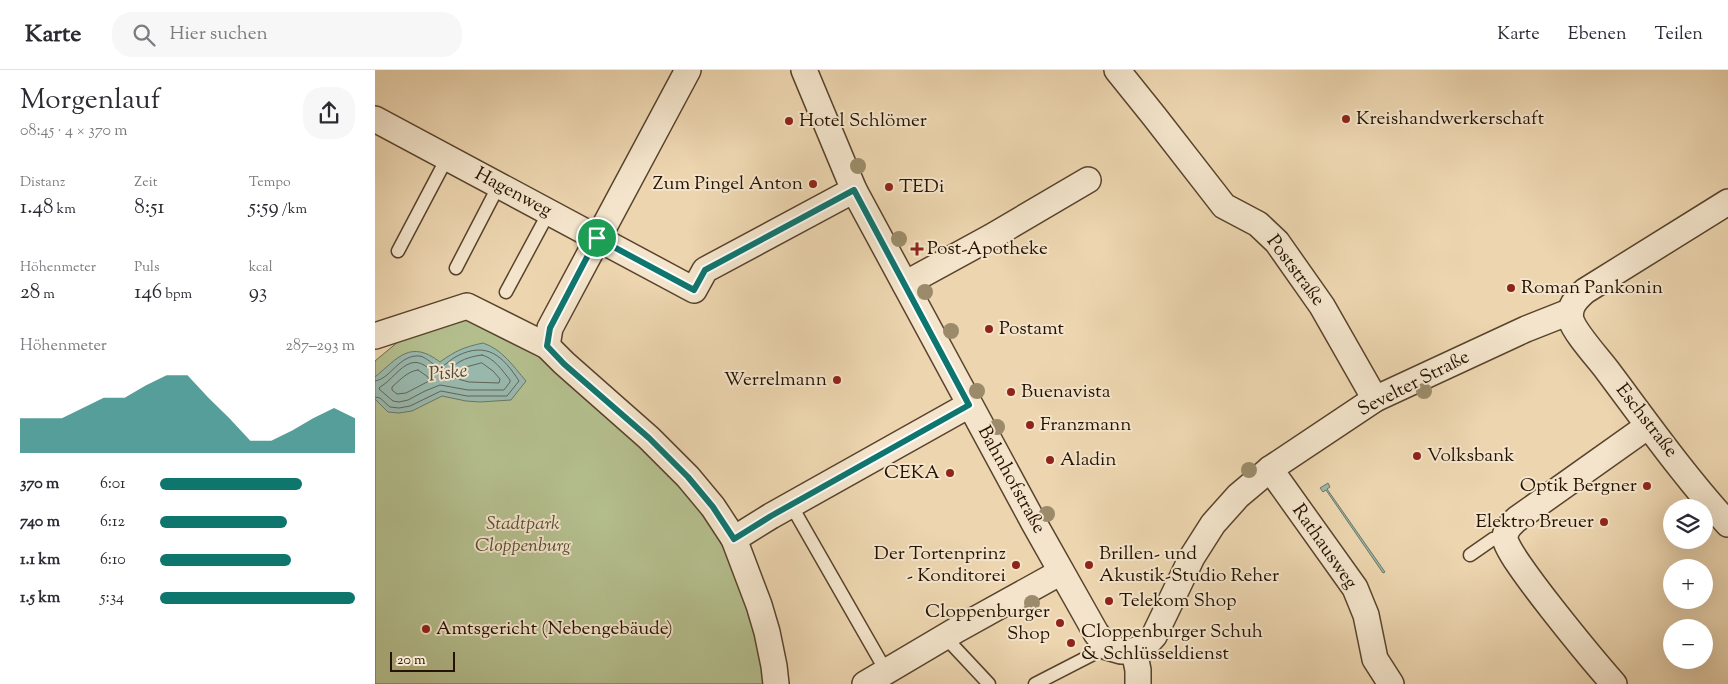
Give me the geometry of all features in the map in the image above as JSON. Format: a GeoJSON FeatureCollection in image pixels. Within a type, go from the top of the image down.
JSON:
{"type":"FeatureCollection","features":[{"type":"Feature","properties":{"kind":"street"},"geometry":{"type":"LineString","coordinates":[[547,346],[550,328],[688,70]]}},
{"type":"Feature","properties":{"kind":"street","name":"Bahnhofstraße"},"geometry":{"type":"LineString","coordinates":[[804,70],[854,190],[1061,572],[1107,647]]}},
{"type":"Feature","properties":{"kind":"street","name":"Poststraße"},"geometry":{"type":"LineString","coordinates":[[1117,70],[1224,206],[1257,224],[1277,242],[1322,306],[1375,400]]}},
{"type":"Feature","properties":{"kind":"street","name":"Hagenweg"},"geometry":{"type":"LineString","coordinates":[[375,119],[694,290],[705,270],[854,190]]}},
{"type":"Feature","properties":{"kind":"street"},"geometry":{"type":"LineString","coordinates":[[905,284],[991,237],[1088,180]]}},
{"type":"Feature","properties":{"kind":"street"},"geometry":{"type":"LineString","coordinates":[[1570,314],[1574,301],[1585,291],[1728,202]]}},
{"type":"Feature","properties":{"kind":"street"},"geometry":{"type":"LineString","coordinates":[[375,336],[467,306],[547,346],[564,364],[649,438],[688,477],[713,507],[734,539],[767,632],[776,684]]}},
{"type":"Feature","properties":{"kind":"street","name":"Sevelter Straße"},"geometry":{"type":"LineString","coordinates":[[1134,651],[1145,646],[1154,636],[1192,557],[1213,524],[1238,496],[1270,470],[1375,400],[1525,329],[1564,314],[1570,314]]}},
{"type":"Feature","properties":{"kind":"street","name":"Eschstraße"},"geometry":{"type":"LineString","coordinates":[[1570,314],[1572,322],[1580,334],[1649,426],[1728,524]]}},
{"type":"Feature","properties":{"kind":"street"},"geometry":{"type":"LineString","coordinates":[[734,539],[791,504],[969,405]]}},
{"type":"Feature","properties":{"kind":"street"},"geometry":{"type":"LineString","coordinates":[[1614,684],[1534,585],[1507,546],[1504,537],[1509,526],[1517,519],[1649,426]]}},
{"type":"Feature","properties":{"kind":"street","name":"Rathausweg"},"geometry":{"type":"LineString","coordinates":[[1270,470],[1355,588],[1366,615],[1375,659],[1391,684]]}},
{"type":"Feature","properties":{"kind":"street"},"geometry":{"type":"LineString","coordinates":[[865,684],[945,636],[1061,572]]}},
{"type":"Feature","properties":{"kind":"street"},"geometry":{"type":"LineString","coordinates":[[1107,647],[1121,651],[1134,651],[1138,670],[1138,684]]}},
{"type":"Feature","properties":{"kind":"lane"},"geometry":{"type":"LineString","coordinates":[[397,251],[447,158]]}},
{"type":"Feature","properties":{"kind":"lane"},"geometry":{"type":"LineString","coordinates":[[456,268],[499,185]]}},
{"type":"Feature","properties":{"kind":"lane"},"geometry":{"type":"LineString","coordinates":[[506,292],[549,212]]}},
{"type":"Feature","properties":{"kind":"lane"},"geometry":{"type":"LineString","coordinates":[[791,504],[886,671]]}},
{"type":"Feature","properties":{"kind":"lane"},"geometry":{"type":"LineString","coordinates":[[1470,555],[1493,539],[1504,537]]}},
{"type":"Feature","properties":{"kind":"lane"},"geometry":{"type":"LineString","coordinates":[[945,636],[989,684]]}},
{"type":"Feature","properties":{"kind":"lane"},"geometry":{"type":"LineString","coordinates":[[1035,684],[1107,647]]}},
{"type":"Feature","properties":{"kind":"green space","name":"Stadtpark Cloppenburg"},"geometry":{"type":"Polygon","coordinates":[[[453,311],[551,362],[686,489],[721,534],[744,583],[770,684],[375,684],[375,361],[417,326],[453,311]]]}},
{"type":"Feature","properties":{"kind":"water","name":"Piske"},"geometry":{"type":"Polygon","coordinates":[[[483,343],[502,354],[526,381],[511,400],[480,402],[442,396],[412,411],[399,413],[388,412],[375,399],[375,377],[405,354],[420,352],[430,355],[440,362],[460,350],[483,343]]]}},
{"type":"Feature","properties":{"kind":"water"},"geometry":{"type":"Polygon","coordinates":[[[1328,483],[1330,487],[1327,489],[1385,572],[1383,573],[1326,490],[1323,492],[1320,488],[1328,483]]]}},
{"type":"Feature","properties":{"kind":"place","name":"Kreishandwerkerschaft"},"geometry":{"type":"Point","coordinates":[1346,119]}},
{"type":"Feature","properties":{"kind":"place","name":"Hotel Schlömer"},"geometry":{"type":"Point","coordinates":[789,121]}},
{"type":"Feature","properties":{"kind":"place","name":"Zum Pingel Anton"},"geometry":{"type":"Point","coordinates":[813,184]}},
{"type":"Feature","properties":{"kind":"place","name":"TEDi"},"geometry":{"type":"Point","coordinates":[889,187]}},
{"type":"Feature","properties":{"kind":"place","name":"Post-Apotheke"},"geometry":{"type":"Point","coordinates":[917,249]}},
{"type":"Feature","properties":{"kind":"place","name":"Roman Pankonin"},"geometry":{"type":"Point","coordinates":[1511,288]}},
{"type":"Feature","properties":{"kind":"place","name":"Postamt"},"geometry":{"type":"Point","coordinates":[989,329]}},
{"type":"Feature","properties":{"kind":"place","name":"Werrelmann"},"geometry":{"type":"Point","coordinates":[837,380]}},
{"type":"Feature","properties":{"kind":"place","name":"Buenavista"},"geometry":{"type":"Point","coordinates":[1011,392]}},
{"type":"Feature","properties":{"kind":"place","name":"Franzmann"},"geometry":{"type":"Point","coordinates":[1030,425]}},
{"type":"Feature","properties":{"kind":"place","name":"Volksbank"},"geometry":{"type":"Point","coordinates":[1417,456]}},
{"type":"Feature","properties":{"kind":"place","name":"Aladin"},"geometry":{"type":"Point","coordinates":[1050,460]}},
{"type":"Feature","properties":{"kind":"place","name":"CEKA"},"geometry":{"type":"Point","coordinates":[950,473]}},
{"type":"Feature","properties":{"kind":"place","name":"Optik Bergner"},"geometry":{"type":"Point","coordinates":[1647,486]}},
{"type":"Feature","properties":{"kind":"place","name":"Elektro Breuer"},"geometry":{"type":"Point","coordinates":[1604,522]}},
{"type":"Feature","properties":{"kind":"place","name":"Der Tortenprinz - Konditorei"},"geometry":{"type":"Point","coordinates":[1016,565]}},
{"type":"Feature","properties":{"kind":"place","name":"Brillen- und Akustik-Studio Reher"},"geometry":{"type":"Point","coordinates":[1089,565]}},
{"type":"Feature","properties":{"kind":"place","name":"Telekom Shop"},"geometry":{"type":"Point","coordinates":[1109,601]}},
{"type":"Feature","properties":{"kind":"place","name":"Cloppenburger Shop"},"geometry":{"type":"Point","coordinates":[1060,623]}},
{"type":"Feature","properties":{"kind":"place","name":"Amtsgericht (Nebengebäude)"},"geometry":{"type":"Point","coordinates":[426,629]}},
{"type":"Feature","properties":{"kind":"place","name":"Cloppenburger Schuh & Schlüsseldienst"},"geometry":{"type":"Point","coordinates":[1071,643]}},
{"type":"Feature","properties":{"kind":"route"},"geometry":{"type":"LineString","coordinates":[[854,190],[969,405],[771,516],[734,539],[713,507],[688,477],[649,438],[564,364],[547,346],[550,328],[597,238],[694,290],[705,270],[854,190]]}}]}
